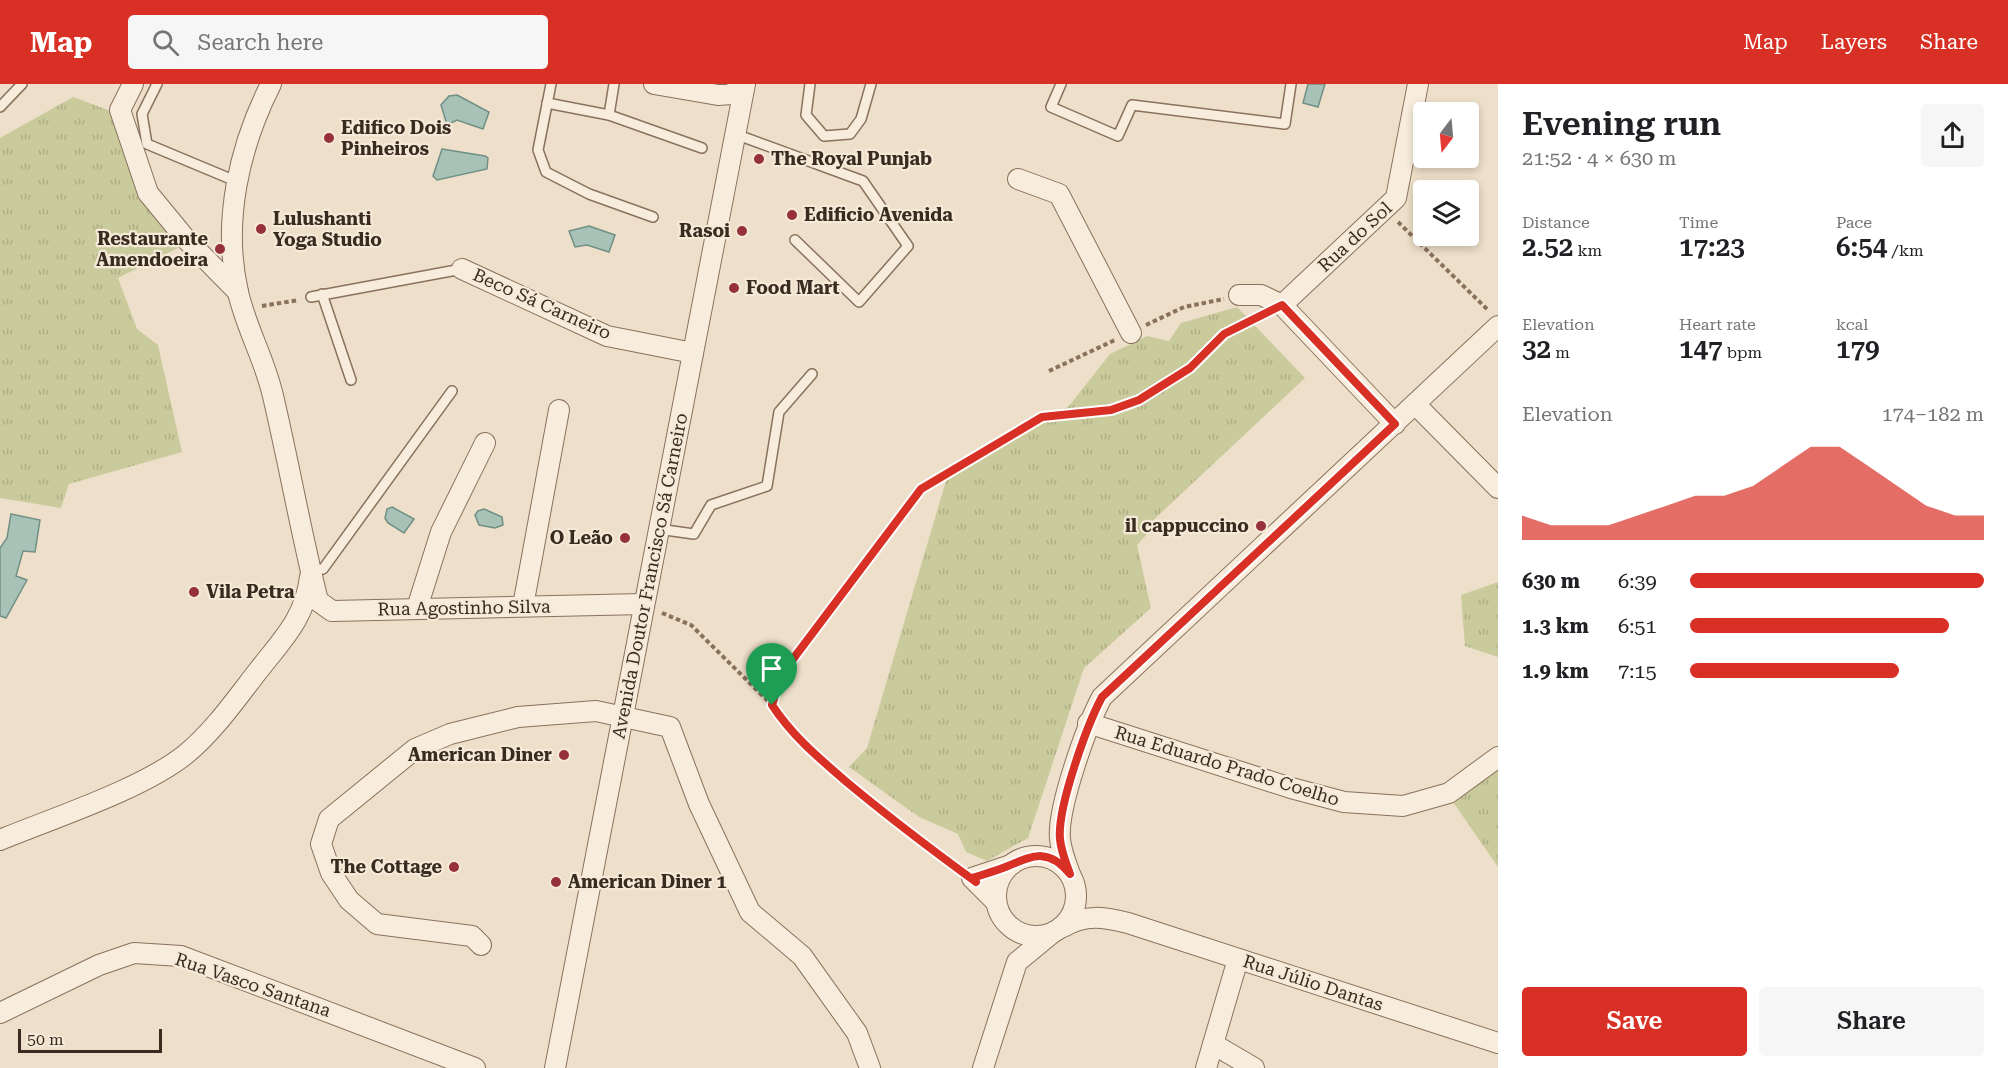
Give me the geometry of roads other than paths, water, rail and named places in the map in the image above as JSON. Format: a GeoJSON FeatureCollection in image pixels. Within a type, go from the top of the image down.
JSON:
{"type":"FeatureCollection","features":[{"type":"Feature","properties":{"kind":"street"},"geometry":{"type":"LineString","coordinates":[[133,84],[120,110],[148,193],[241,301]]}},
{"type":"Feature","properties":{"kind":"street"},"geometry":{"type":"LineString","coordinates":[[654,84],[718,95],[732,94],[743,84]]}},
{"type":"Feature","properties":{"kind":"street","name":"Avenida Doutor Francisco Sá Carneiro"},"geometry":{"type":"LineString","coordinates":[[555,1068],[743,84]]}},
{"type":"Feature","properties":{"kind":"street","name":"Rua do Sol"},"geometry":{"type":"LineString","coordinates":[[1282,305],[1396,198],[1418,84]]}},
{"type":"Feature","properties":{"kind":"street"},"geometry":{"type":"LineString","coordinates":[[241,301],[231,225],[237,182],[250,131],[267,85]]}},
{"type":"Feature","properties":{"kind":"street"},"geometry":{"type":"LineString","coordinates":[[1018,179],[1059,194],[1131,333]]}},
{"type":"Feature","properties":{"kind":"street","name":"Beco Sá Carneiro"},"geometry":{"type":"LineString","coordinates":[[462,269],[607,336],[693,353]]}},
{"type":"Feature","properties":{"kind":"street"},"geometry":{"type":"LineString","coordinates":[[1239,295],[1261,295],[1282,305],[1395,424]]}},
{"type":"Feature","properties":{"kind":"street","name":"Rua Agostinho Silva"},"geometry":{"type":"LineString","coordinates":[[241,301],[273,392],[318,601],[332,611],[644,604]]}},
{"type":"Feature","properties":{"kind":"street"},"geometry":{"type":"LineString","coordinates":[[983,1068],[1017,962],[1057,931],[1076,906],[1077,892],[1059,836],[1065,805],[1088,723],[1102,697],[1498,326]]}},
{"type":"Feature","properties":{"kind":"street"},"geometry":{"type":"LineString","coordinates":[[1415,404],[1498,488]]}},
{"type":"Feature","properties":{"kind":"street"},"geometry":{"type":"LineString","coordinates":[[523,606],[559,410]]}},
{"type":"Feature","properties":{"kind":"street"},"geometry":{"type":"LineString","coordinates":[[417,608],[441,531],[486,443]]}},
{"type":"Feature","properties":{"kind":"street"},"geometry":{"type":"LineString","coordinates":[[0,840],[128,787],[185,755],[205,737],[295,626],[308,594],[310,571]]}},
{"type":"Feature","properties":{"kind":"street"},"geometry":{"type":"LineString","coordinates":[[481,945],[472,936],[377,924],[349,900],[331,873],[321,844],[329,819],[415,749],[450,734],[518,717],[596,711],[670,726],[699,804],[750,912],[802,956],[857,1033],[870,1068]]}},
{"type":"Feature","properties":{"kind":"street","name":"Rua Eduardo Prado Coelho"},"geometry":{"type":"LineString","coordinates":[[1088,723],[1291,788],[1344,802],[1403,806],[1449,793],[1498,757]]}},
{"type":"Feature","properties":{"kind":"street"},"geometry":{"type":"LineString","coordinates":[[1017,962],[998,909],[998,881],[1016,862],[1040,847],[1053,832],[1065,805]]}},
{"type":"Feature","properties":{"kind":"street"},"geometry":{"type":"LineString","coordinates":[[1057,931],[1036,937],[1022,935],[1010,927],[972,878],[1039,856],[1053,859],[1071,876]]}},
{"type":"Feature","properties":{"kind":"street","name":"Rua Júlio Dantas"},"geometry":{"type":"LineString","coordinates":[[1071,876],[1091,902],[1128,923]]}},
{"type":"Feature","properties":{"kind":"street","name":"Rua Júlio Dantas"},"geometry":{"type":"LineString","coordinates":[[1057,931],[1078,919],[1096,916],[1128,923],[1498,1043]]}},
{"type":"Feature","properties":{"kind":"street","name":"Rua Vasco Santana"},"geometry":{"type":"LineString","coordinates":[[0,1013],[99,965],[134,953],[181,956],[475,1068]]}},
{"type":"Feature","properties":{"kind":"street"},"geometry":{"type":"LineString","coordinates":[[1206,1068],[1238,959]]}},
{"type":"Feature","properties":{"kind":"street"},"geometry":{"type":"LineString","coordinates":[[539,1068],[546,1065],[560,1044]]}},
{"type":"Feature","properties":{"kind":"street"},"geometry":{"type":"LineString","coordinates":[[1213,1044],[1254,1068]]}},
{"type":"Feature","properties":{"kind":"lane"},"geometry":{"type":"LineString","coordinates":[[0,107],[22,84]]}},
{"type":"Feature","properties":{"kind":"lane"},"geometry":{"type":"LineString","coordinates":[[157,84],[142,114],[147,144],[237,182]]}},
{"type":"Feature","properties":{"kind":"lane"},"geometry":{"type":"LineString","coordinates":[[551,84],[538,150],[546,172],[589,194],[653,217]]}},
{"type":"Feature","properties":{"kind":"lane"},"geometry":{"type":"LineString","coordinates":[[609,115],[614,84]]}},
{"type":"Feature","properties":{"kind":"lane"},"geometry":{"type":"LineString","coordinates":[[810,84],[806,116],[824,136],[850,134],[861,118],[871,84]]}},
{"type":"Feature","properties":{"kind":"lane"},"geometry":{"type":"LineString","coordinates":[[1061,84],[1051,107],[1118,136],[1132,105],[1285,124],[1291,84]]}},
{"type":"Feature","properties":{"kind":"lane"},"geometry":{"type":"LineString","coordinates":[[547,102],[609,115],[702,148]]}},
{"type":"Feature","properties":{"kind":"lane"},"geometry":{"type":"LineString","coordinates":[[735,134],[863,181],[908,246],[859,302],[795,240]]}},
{"type":"Feature","properties":{"kind":"lane"},"geometry":{"type":"LineString","coordinates":[[311,297],[462,269]]}},
{"type":"Feature","properties":{"kind":"lane"},"geometry":{"type":"LineString","coordinates":[[322,294],[351,380]]}},
{"type":"Feature","properties":{"kind":"lane"},"geometry":{"type":"LineString","coordinates":[[658,529],[694,534],[711,505],[767,486],[779,412],[812,375]]}},
{"type":"Feature","properties":{"kind":"lane"},"geometry":{"type":"LineString","coordinates":[[310,571],[323,569],[452,391]]}},
{"type":"Feature","properties":{"kind":"place","name":"Edifico Dois Pinheiros"},"geometry":{"type":"Point","coordinates":[329,138]}},
{"type":"Feature","properties":{"kind":"place","name":"The Royal Punjab"},"geometry":{"type":"Point","coordinates":[759,159]}},
{"type":"Feature","properties":{"kind":"place","name":"Edificio Avenida"},"geometry":{"type":"Point","coordinates":[792,215]}},
{"type":"Feature","properties":{"kind":"place","name":"Lulushanti Yoga Studio"},"geometry":{"type":"Point","coordinates":[261,229]}},
{"type":"Feature","properties":{"kind":"place","name":"Rasoi"},"geometry":{"type":"Point","coordinates":[742,231]}},
{"type":"Feature","properties":{"kind":"place","name":"Restaurante Amendoeira"},"geometry":{"type":"Point","coordinates":[220,249]}},
{"type":"Feature","properties":{"kind":"place","name":"Food Mart"},"geometry":{"type":"Point","coordinates":[734,288]}},
{"type":"Feature","properties":{"kind":"place","name":"il cappuccino"},"geometry":{"type":"Point","coordinates":[1261,526]}},
{"type":"Feature","properties":{"kind":"place","name":"O Leão"},"geometry":{"type":"Point","coordinates":[625,538]}},
{"type":"Feature","properties":{"kind":"place","name":"Vila Petra"},"geometry":{"type":"Point","coordinates":[194,592]}},
{"type":"Feature","properties":{"kind":"place","name":"American Diner"},"geometry":{"type":"Point","coordinates":[564,755]}},
{"type":"Feature","properties":{"kind":"place","name":"The Cottage"},"geometry":{"type":"Point","coordinates":[454,867]}},
{"type":"Feature","properties":{"kind":"place","name":"American Diner 1"},"geometry":{"type":"Point","coordinates":[556,882]}}]}
